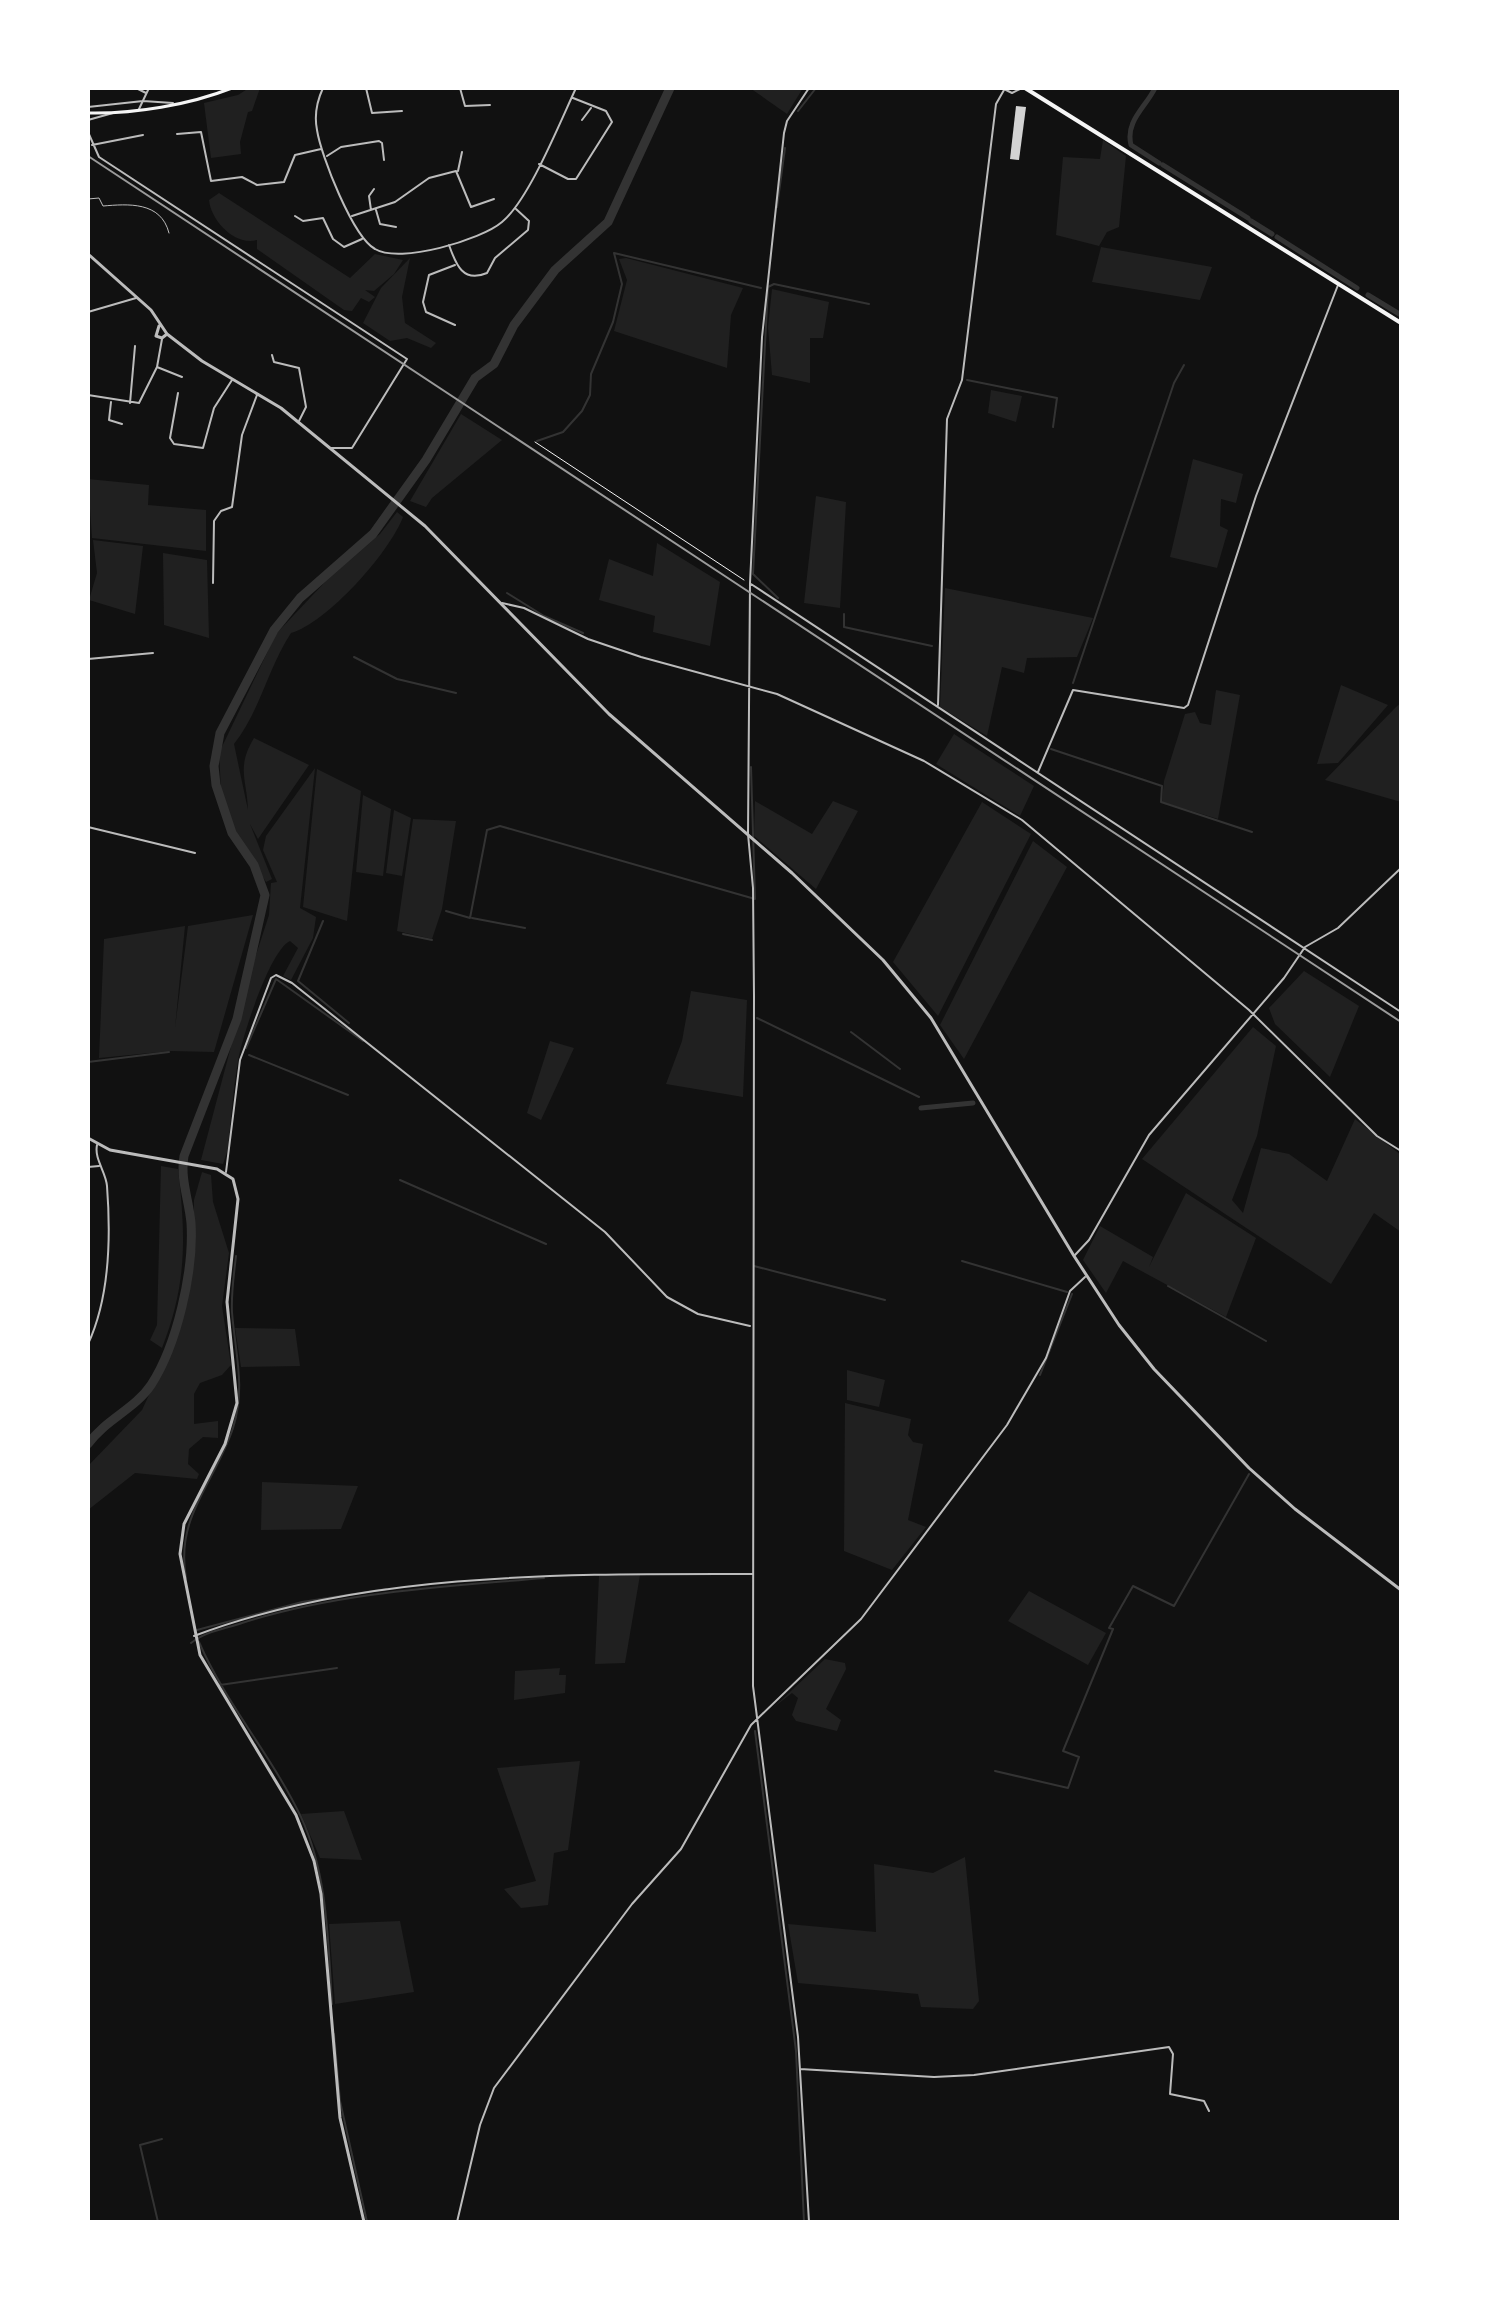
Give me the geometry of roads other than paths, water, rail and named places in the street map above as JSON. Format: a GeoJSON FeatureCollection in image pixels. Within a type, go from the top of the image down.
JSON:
{"type":"FeatureCollection","features":[{"type":"Feature","properties":{"kind":"main road"},"geometry":{"type":"LineString","coordinates":[[88,113],[139,109],[232,88]]}},
{"type":"Feature","properties":{"kind":"main road"},"geometry":{"type":"LineString","coordinates":[[1024,88],[1401,323]]}},
{"type":"Feature","properties":{"kind":"street"},"geometry":{"type":"LineString","coordinates":[[136,88],[147,93]]}},
{"type":"Feature","properties":{"kind":"street"},"geometry":{"type":"LineString","coordinates":[[139,109],[149,88]]}},
{"type":"Feature","properties":{"kind":"street"},"geometry":{"type":"LineString","coordinates":[[323,88],[316,123],[322,149],[362,239],[375,249],[394,256],[494,228],[515,209],[576,88]]}},
{"type":"Feature","properties":{"kind":"street"},"geometry":{"type":"LineString","coordinates":[[366,88],[372,113],[402,111]]}},
{"type":"Feature","properties":{"kind":"street"},"geometry":{"type":"LineString","coordinates":[[460,88],[465,106],[490,105]]}},
{"type":"Feature","properties":{"kind":"street"},"geometry":{"type":"LineString","coordinates":[[809,88],[787,121],[771,234],[750,583],[748,685],[748,837],[754,996],[751,1327],[753,1686],[775,1878],[798,2037],[809,2222]]}},
{"type":"Feature","properties":{"kind":"street"},"geometry":{"type":"LineString","coordinates":[[938,708],[947,419],[962,380],[996,104],[1003,89],[1012,93],[1024,88]]}},
{"type":"Feature","properties":{"kind":"street"},"geometry":{"type":"LineString","coordinates":[[538,163],[568,179],[580,176],[612,122],[606,111],[572,97]]}},
{"type":"Feature","properties":{"kind":"street"},"geometry":{"type":"LineString","coordinates":[[88,107],[143,101],[173,103]]}},
{"type":"Feature","properties":{"kind":"street"},"geometry":{"type":"LineString","coordinates":[[582,120],[588,117],[592,107]]}},
{"type":"Feature","properties":{"kind":"street"},"geometry":{"type":"LineString","coordinates":[[88,120],[115,113]]}},
{"type":"Feature","properties":{"kind":"street"},"geometry":{"type":"LineString","coordinates":[[88,132],[91,145],[107,163],[407,359],[352,448],[345,450],[335,446],[331,449]]}},
{"type":"Feature","properties":{"kind":"street"},"geometry":{"type":"LineString","coordinates":[[177,134],[201,132],[211,181],[245,177],[257,185],[284,182],[295,155],[322,149]]}},
{"type":"Feature","properties":{"kind":"street"},"geometry":{"type":"LineString","coordinates":[[91,145],[143,135]]}},
{"type":"Feature","properties":{"kind":"street"},"geometry":{"type":"LineString","coordinates":[[326,157],[341,147],[379,141],[384,160]]}},
{"type":"Feature","properties":{"kind":"street"},"geometry":{"type":"LineString","coordinates":[[462,152],[457,172],[471,207],[494,199]]}},
{"type":"Feature","properties":{"kind":"street"},"geometry":{"type":"LineString","coordinates":[[351,216],[404,197],[429,178],[457,172]]}},
{"type":"Feature","properties":{"kind":"street"},"geometry":{"type":"LineString","coordinates":[[371,210],[369,196],[374,189]]}},
{"type":"Feature","properties":{"kind":"street"},"geometry":{"type":"LineString","coordinates":[[375,209],[380,224],[396,227]]}},
{"type":"Feature","properties":{"kind":"street"},"geometry":{"type":"LineString","coordinates":[[449,243],[456,264],[472,277],[487,273],[495,258],[528,230],[529,221],[515,209]]}},
{"type":"Feature","properties":{"kind":"street"},"geometry":{"type":"LineString","coordinates":[[295,216],[303,221],[323,218],[333,239],[344,247],[362,239]]}},
{"type":"Feature","properties":{"kind":"street"},"geometry":{"type":"LineString","coordinates":[[88,254],[155,314],[167,334],[299,422],[408,512],[502,603],[609,714],[808,887],[914,993],[1086,1276],[1146,1359],[1233,1454],[1295,1509],[1401,1590]]}},
{"type":"Feature","properties":{"kind":"street"},"geometry":{"type":"LineString","coordinates":[[455,325],[426,312],[423,302],[429,275],[456,264]]}},
{"type":"Feature","properties":{"kind":"street"},"geometry":{"type":"LineString","coordinates":[[1038,773],[1073,690],[1184,708],[1188,705],[1256,496],[1339,284]]}},
{"type":"Feature","properties":{"kind":"street"},"geometry":{"type":"LineString","coordinates":[[88,312],[137,297]]}},
{"type":"Feature","properties":{"kind":"street"},"geometry":{"type":"LineString","coordinates":[[160,326],[155,334],[162,338]]}},
{"type":"Feature","properties":{"kind":"street"},"geometry":{"type":"LineString","coordinates":[[162,338],[167,334]]}},
{"type":"Feature","properties":{"kind":"street"},"geometry":{"type":"LineString","coordinates":[[88,395],[139,403],[157,367],[163,349],[162,338]]}},
{"type":"Feature","properties":{"kind":"street"},"geometry":{"type":"LineString","coordinates":[[130,403],[135,346]]}},
{"type":"Feature","properties":{"kind":"street"},"geometry":{"type":"LineString","coordinates":[[272,355],[274,362],[299,368],[306,407],[299,422]]}},
{"type":"Feature","properties":{"kind":"street"},"geometry":{"type":"LineString","coordinates":[[157,367],[182,377]]}},
{"type":"Feature","properties":{"kind":"street"},"geometry":{"type":"LineString","coordinates":[[178,393],[170,438],[174,444],[203,448],[214,408],[232,379]]}},
{"type":"Feature","properties":{"kind":"street"},"geometry":{"type":"LineString","coordinates":[[213,583],[214,521],[221,511],[232,507],[242,435],[257,394]]}},
{"type":"Feature","properties":{"kind":"street"},"geometry":{"type":"LineString","coordinates":[[111,401],[109,420],[122,424]]}},
{"type":"Feature","properties":{"kind":"street"},"geometry":{"type":"LineString","coordinates":[[750,583],[1401,1012]]}},
{"type":"Feature","properties":{"kind":"street"},"geometry":{"type":"LineString","coordinates":[[502,603],[524,608],[561,628],[641,657],[777,694],[924,761],[1022,820],[1253,1015],[1377,1136],[1401,1151]]}},
{"type":"Feature","properties":{"kind":"street"},"geometry":{"type":"LineString","coordinates":[[88,659],[153,653]]}},
{"type":"Feature","properties":{"kind":"street"},"geometry":{"type":"LineString","coordinates":[[88,827],[195,853]]}},
{"type":"Feature","properties":{"kind":"street"},"geometry":{"type":"LineString","coordinates":[[1074,1256],[1089,1240],[1149,1135],[1253,1015],[1305,947],[1338,928],[1401,868]]}},
{"type":"Feature","properties":{"kind":"street"},"geometry":{"type":"LineString","coordinates":[[226,1172],[240,1060],[271,978],[276,975],[292,983],[390,1057],[605,1232],[667,1297],[698,1314],[751,1327]]}},
{"type":"Feature","properties":{"kind":"street"},"geometry":{"type":"LineString","coordinates":[[88,1138],[97,1145],[209,1166],[226,1172],[236,1185],[238,1199],[227,1302],[238,1393],[225,1444],[197,1497],[180,1540],[194,1636],[210,1676],[292,1808],[314,1861],[321,1894],[340,2118],[364,2222]]}},
{"type":"Feature","properties":{"kind":"street"},"geometry":{"type":"LineString","coordinates":[[88,1344],[105,1300],[107,1185],[97,1145]]}},
{"type":"Feature","properties":{"kind":"street"},"geometry":{"type":"LineString","coordinates":[[88,1167],[101,1166]]}},
{"type":"Feature","properties":{"kind":"street"},"geometry":{"type":"LineString","coordinates":[[457,2222],[480,2125],[494,2088],[632,1904],[681,1849],[758,1718],[861,1619],[959,1490],[1031,1387],[1070,1291],[1086,1276]]}},
{"type":"Feature","properties":{"kind":"street"},"geometry":{"type":"LineString","coordinates":[[194,1636],[303,1604],[394,1590],[541,1576],[753,1574]]}},
{"type":"Feature","properties":{"kind":"street"},"geometry":{"type":"LineString","coordinates":[[798,2069],[934,2077],[974,2075],[1169,2047],[1173,2054],[1170,2094],[1204,2101],[1209,2111]]}},
{"type":"Feature","properties":{"kind":"lane"},"geometry":{"type":"LineString","coordinates":[[88,199],[99,198],[103,206],[136,203],[162,219],[169,233]]}},
{"type":"Feature","properties":{"kind":"waterway"},"geometry":{"type":"LineString","coordinates":[[88,1444],[151,1385],[176,1329],[187,1285],[191,1242],[184,1156],[237,1019],[265,895],[254,865],[232,833],[216,785],[214,766],[220,733],[274,630],[300,598],[373,534],[426,460],[475,378],[494,364],[514,325],[555,270],[608,222],[670,88]]}},
{"type":"Feature","properties":{"kind":"waterway"},"geometry":{"type":"LineString","coordinates":[[798,111],[816,88]]}},
{"type":"Feature","properties":{"kind":"waterway"},"geometry":{"type":"LineString","coordinates":[[1155,88],[1134,121],[1130,136],[1131,145],[1159,163]]}},
{"type":"Feature","properties":{"kind":"waterway"},"geometry":{"type":"LineString","coordinates":[[777,207],[785,148]]}},
{"type":"Feature","properties":{"kind":"waterway"},"geometry":{"type":"LineString","coordinates":[[1163,165],[1248,218]]}},
{"type":"Feature","properties":{"kind":"waterway"},"geometry":{"type":"LineString","coordinates":[[1251,221],[1272,234]]}},
{"type":"Feature","properties":{"kind":"waterway"},"geometry":{"type":"LineString","coordinates":[[1277,237],[1357,288]]}},
{"type":"Feature","properties":{"kind":"waterway"},"geometry":{"type":"LineString","coordinates":[[537,441],[563,432],[582,411],[590,395],[591,374],[613,322],[622,284],[614,253],[761,288]]}},
{"type":"Feature","properties":{"kind":"waterway"},"geometry":{"type":"LineString","coordinates":[[778,598],[753,574],[768,287],[774,284],[869,304]]}},
{"type":"Feature","properties":{"kind":"waterway"},"geometry":{"type":"LineString","coordinates":[[1368,295],[1401,315]]}},
{"type":"Feature","properties":{"kind":"waterway"},"geometry":{"type":"LineString","coordinates":[[1073,683],[1174,383],[1184,365]]}},
{"type":"Feature","properties":{"kind":"waterway"},"geometry":{"type":"LineString","coordinates":[[967,380],[1057,398],[1053,427]]}},
{"type":"Feature","properties":{"kind":"waterway"},"geometry":{"type":"LineString","coordinates":[[507,593],[544,616],[583,633]]}},
{"type":"Feature","properties":{"kind":"waterway"},"geometry":{"type":"LineString","coordinates":[[844,614],[844,627],[932,646]]}},
{"type":"Feature","properties":{"kind":"waterway"},"geometry":{"type":"LineString","coordinates":[[354,657],[397,679],[456,693]]}},
{"type":"Feature","properties":{"kind":"waterway"},"geometry":{"type":"LineString","coordinates":[[1051,749],[1162,786],[1161,802],[1252,832]]}},
{"type":"Feature","properties":{"kind":"waterway"},"geometry":{"type":"LineString","coordinates":[[446,911],[470,918],[487,830],[500,826],[755,899],[751,767]]}},
{"type":"Feature","properties":{"kind":"waterway"},"geometry":{"type":"LineString","coordinates":[[472,918],[525,928]]}},
{"type":"Feature","properties":{"kind":"waterway"},"geometry":{"type":"LineString","coordinates":[[323,921],[298,981],[349,1023]]}},
{"type":"Feature","properties":{"kind":"waterway"},"geometry":{"type":"LineString","coordinates":[[403,934],[432,940]]}},
{"type":"Feature","properties":{"kind":"waterway"},"geometry":{"type":"LineString","coordinates":[[246,1048],[276,979],[363,1041]]}},
{"type":"Feature","properties":{"kind":"waterway"},"geometry":{"type":"LineString","coordinates":[[757,1018],[919,1097]]}},
{"type":"Feature","properties":{"kind":"waterway"},"geometry":{"type":"LineString","coordinates":[[851,1032],[900,1069]]}},
{"type":"Feature","properties":{"kind":"waterway"},"geometry":{"type":"LineString","coordinates":[[88,1062],[169,1052]]}},
{"type":"Feature","properties":{"kind":"waterway"},"geometry":{"type":"LineString","coordinates":[[249,1055],[348,1095]]}},
{"type":"Feature","properties":{"kind":"waterway"},"geometry":{"type":"LineString","coordinates":[[921,1108],[973,1103]]}},
{"type":"Feature","properties":{"kind":"waterway"},"geometry":{"type":"LineString","coordinates":[[400,1180],[546,1244]]}},
{"type":"Feature","properties":{"kind":"waterway"},"geometry":{"type":"LineString","coordinates":[[186,1578],[184,1556],[191,1518],[225,1448],[237,1413],[239,1384],[232,1305],[236,1256]]}},
{"type":"Feature","properties":{"kind":"waterway"},"geometry":{"type":"LineString","coordinates":[[962,1261],[1067,1292]]}},
{"type":"Feature","properties":{"kind":"waterway"},"geometry":{"type":"LineString","coordinates":[[754,1266],[885,1300]]}},
{"type":"Feature","properties":{"kind":"waterway"},"geometry":{"type":"LineString","coordinates":[[1168,1286],[1266,1341]]}},
{"type":"Feature","properties":{"kind":"waterway"},"geometry":{"type":"LineString","coordinates":[[1040,1375],[1072,1294]]}},
{"type":"Feature","properties":{"kind":"waterway"},"geometry":{"type":"LineString","coordinates":[[995,1771],[1068,1788],[1079,1757],[1063,1751],[1113,1629],[1109,1628],[1133,1586],[1174,1606],[1249,1474]]}},
{"type":"Feature","properties":{"kind":"waterway"},"geometry":{"type":"LineString","coordinates":[[191,1643],[216,1631],[316,1604],[392,1592],[544,1578]]}},
{"type":"Feature","properties":{"kind":"waterway"},"geometry":{"type":"LineString","coordinates":[[197,1630],[302,1602],[386,1589]]}},
{"type":"Feature","properties":{"kind":"waterway"},"geometry":{"type":"LineString","coordinates":[[199,1642],[222,1687],[277,1773],[310,1839],[322,1885],[332,2004]]}},
{"type":"Feature","properties":{"kind":"waterway"},"geometry":{"type":"LineString","coordinates":[[220,1685],[337,1668]]}},
{"type":"Feature","properties":{"kind":"waterway"},"geometry":{"type":"LineString","coordinates":[[755,1731],[796,2051],[804,2222]]}},
{"type":"Feature","properties":{"kind":"waterway"},"geometry":{"type":"LineString","coordinates":[[334,2034],[340,2101],[367,2222]]}},
{"type":"Feature","properties":{"kind":"waterway"},"geometry":{"type":"LineString","coordinates":[[158,2222],[140,2145],[162,2139]]}},
{"type":"Feature","properties":{"kind":"railway"},"geometry":{"type":"LineString","coordinates":[[88,156],[1401,1022]]}}]}
